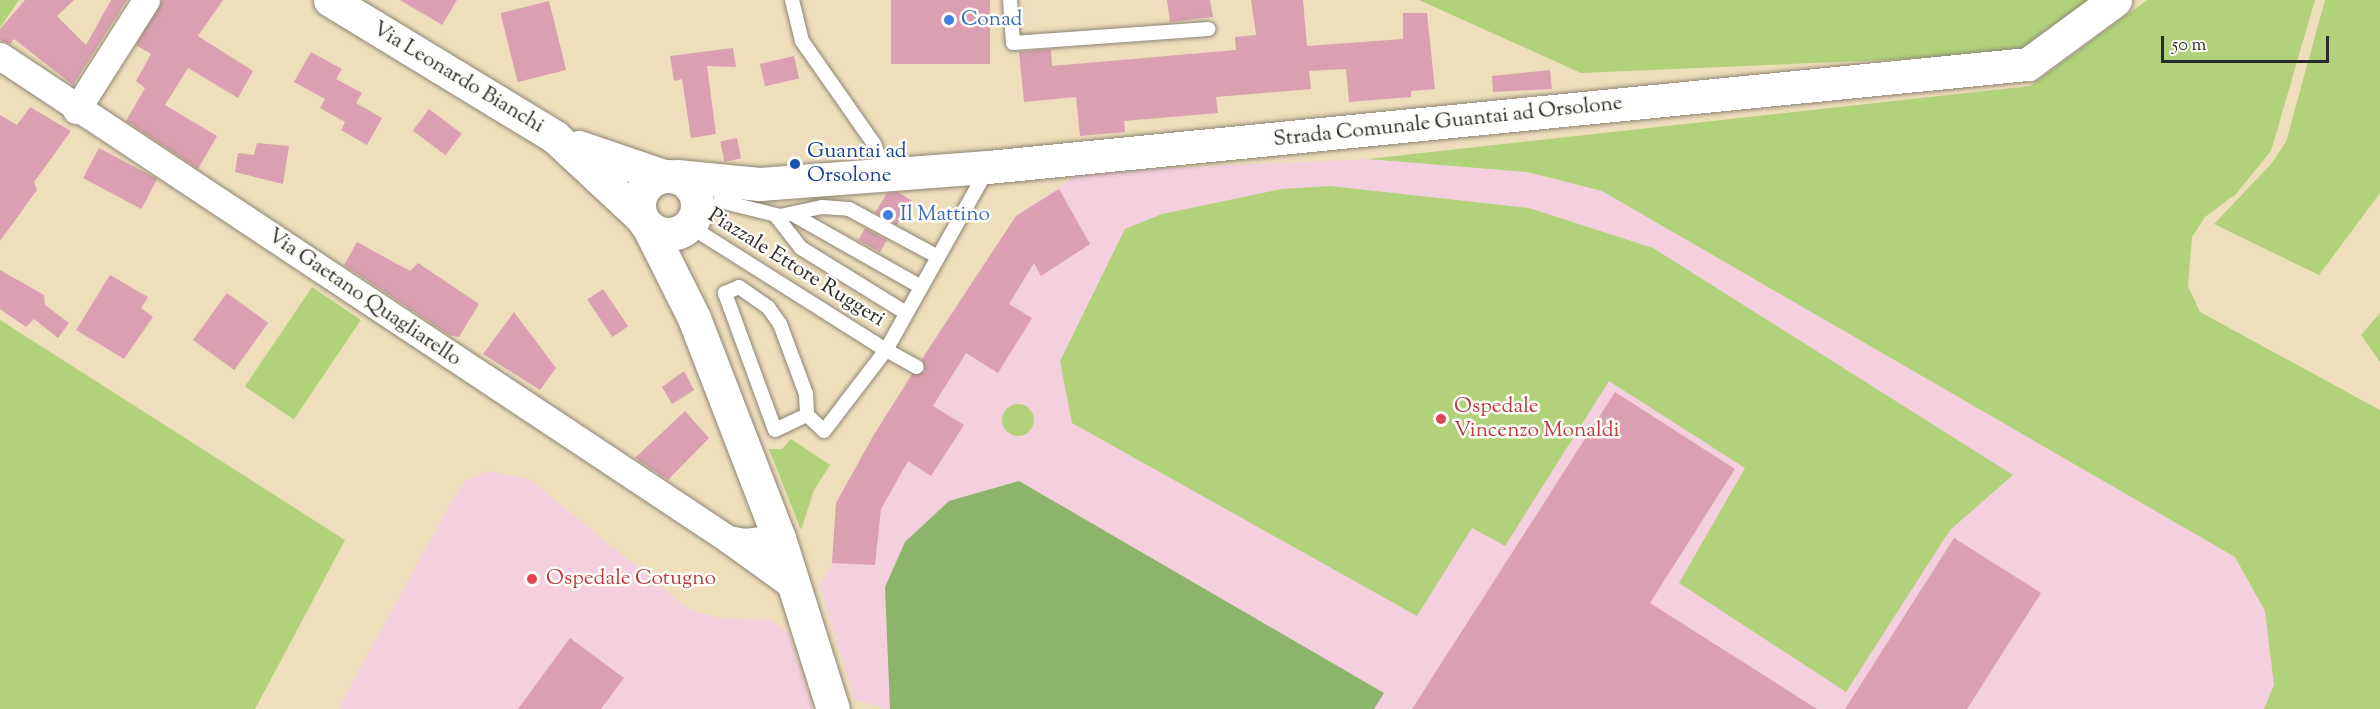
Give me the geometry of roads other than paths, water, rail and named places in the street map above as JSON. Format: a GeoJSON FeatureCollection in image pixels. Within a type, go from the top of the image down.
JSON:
{"type":"FeatureCollection","features":[{"type":"Feature","properties":{"kind":"street"},"geometry":{"type":"LineString","coordinates":[[76,110],[146,0]]}},
{"type":"Feature","properties":{"kind":"street","name":"Via Leonardo Bianchi"},"geometry":{"type":"LineString","coordinates":[[330,0],[555,137],[644,222]]}},
{"type":"Feature","properties":{"kind":"street","name":"Strada Comunale Guantai ad Orsolone"},"geometry":{"type":"LineString","coordinates":[[670,176],[760,184],[988,167],[2028,64],[2115,0]]}},
{"type":"Feature","properties":{"kind":"street","name":"Via Gaetano Quagliarello"},"geometry":{"type":"LineString","coordinates":[[0,56],[76,110],[99,121],[729,539],[796,589]]}},
{"type":"Feature","properties":{"kind":"street","name":"Via Leonardo Bianchi"},"geometry":{"type":"LineString","coordinates":[[555,137],[670,176]]}},
{"type":"Feature","properties":{"kind":"street"},"geometry":{"type":"LineString","coordinates":[[694,318],[701,214],[695,192],[670,176],[642,190],[638,201],[644,222],[694,318],[779,538],[833,709]]}},
{"type":"Feature","properties":{"kind":"street","name":"Strada Comunale Guantai ad Orsolone"},"geometry":{"type":"LineString","coordinates":[[701,214],[760,184]]}},
{"type":"Feature","properties":{"kind":"street"},"geometry":{"type":"LineString","coordinates":[[644,222],[668,234],[701,214]]}},
{"type":"Feature","properties":{"kind":"street"},"geometry":{"type":"LineString","coordinates":[[729,539],[745,542],[779,538]]}},
{"type":"Feature","properties":{"kind":"lane"},"geometry":{"type":"LineString","coordinates":[[792,0],[802,41],[874,144],[885,174]]}},
{"type":"Feature","properties":{"kind":"lane"},"geometry":{"type":"LineString","coordinates":[[1010,0],[1013,43],[1208,29]]}},
{"type":"Feature","properties":{"kind":"lane","name":"Piazzale Ettore Ruggeri"},"geometry":{"type":"LineString","coordinates":[[701,214],[886,350],[988,167]]}},
{"type":"Feature","properties":{"kind":"lane"},"geometry":{"type":"LineString","coordinates":[[701,214],[776,216],[822,207],[849,209],[938,258]]}},
{"type":"Feature","properties":{"kind":"lane"},"geometry":{"type":"LineString","coordinates":[[792,214],[921,287]]}},
{"type":"Feature","properties":{"kind":"lane"},"geometry":{"type":"LineString","coordinates":[[776,216],[801,248],[906,313]]}},
{"type":"Feature","properties":{"kind":"lane"},"geometry":{"type":"LineString","coordinates":[[807,415],[775,430],[725,293],[740,287],[768,307],[780,324],[806,394],[807,415],[824,431],[886,350],[917,367]]}},
{"type":"Feature","properties":{"kind":"place","name":"Conad"},"geometry":{"type":"Point","coordinates":[949,20]}},
{"type":"Feature","properties":{"kind":"place","name":"Guantai ad Orsolone"},"geometry":{"type":"Point","coordinates":[795,164]}},
{"type":"Feature","properties":{"kind":"place","name":"Il Mattino"},"geometry":{"type":"Point","coordinates":[888,215]}},
{"type":"Feature","properties":{"kind":"place","name":"Ospedale Vincenzo Monaldi"},"geometry":{"type":"Point","coordinates":[1441,419]}},
{"type":"Feature","properties":{"kind":"place","name":"Ospedale Cotugno"},"geometry":{"type":"Point","coordinates":[532,579]}}]}
